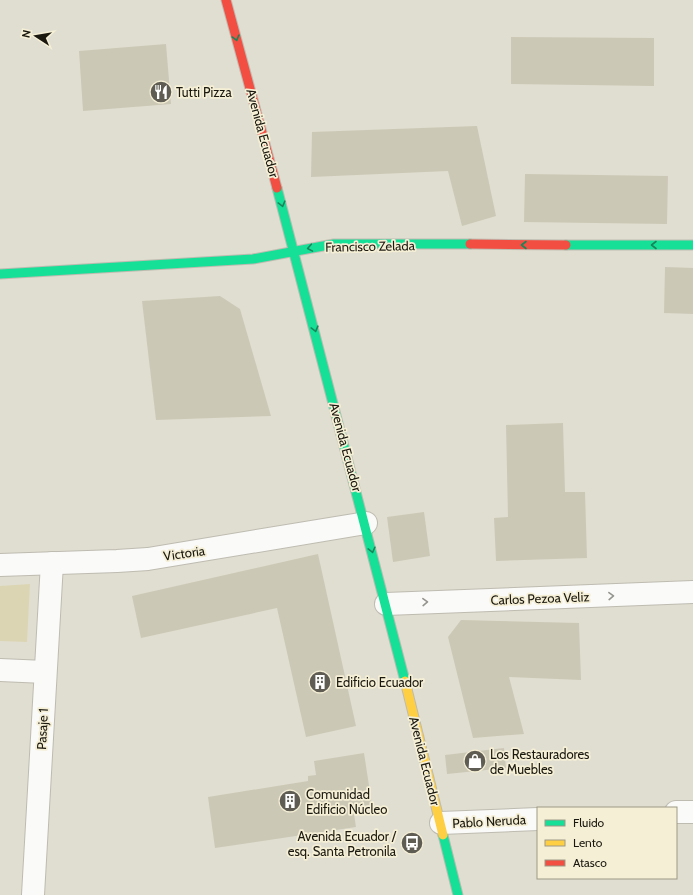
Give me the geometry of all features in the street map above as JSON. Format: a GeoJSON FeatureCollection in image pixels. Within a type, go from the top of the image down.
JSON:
{"type":"FeatureCollection","features":[{"type":"Feature","properties":{"kind":"main road","name":"Avenida Ecuador"},"geometry":{"type":"LineString","coordinates":[[226,0],[295,251],[366,523],[458,895]]}},
{"type":"Feature","properties":{"kind":"main road","name":"Francisco Zelada"},"geometry":{"type":"LineString","coordinates":[[0,274],[254,259],[334,244],[693,245]]}},
{"type":"Feature","properties":{"kind":"street","name":"Victoria"},"geometry":{"type":"LineString","coordinates":[[0,564],[148,558],[366,523]]}},
{"type":"Feature","properties":{"kind":"street","name":"Pasaje 1"},"geometry":{"type":"LineString","coordinates":[[33,895],[52,563]]}},
{"type":"Feature","properties":{"kind":"street","name":"Carlos Pezoa Veliz"},"geometry":{"type":"LineString","coordinates":[[386,604],[693,592]]}},
{"type":"Feature","properties":{"kind":"street"},"geometry":{"type":"LineString","coordinates":[[0,670],[45,672]]}},
{"type":"Feature","properties":{"kind":"street"},"geometry":{"type":"LineString","coordinates":[[677,812],[693,812]]}},
{"type":"Feature","properties":{"kind":"street","name":"Pablo Neruda"},"geometry":{"type":"LineString","coordinates":[[440,823],[537,819]]}},
{"type":"Feature","properties":{"kind":"shaded area"},"geometry":{"type":"Polygon","coordinates":[[[30,584],[27,642],[0,641],[0,586],[30,584]]]}},
{"type":"Feature","properties":{"kind":"building"},"geometry":{"type":"Polygon","coordinates":[[[511,37],[654,38],[654,86],[511,84],[511,37]]]}},
{"type":"Feature","properties":{"kind":"building"},"geometry":{"type":"Polygon","coordinates":[[[166,44],[171,104],[83,111],[79,51],[166,44]]]}},
{"type":"Feature","properties":{"kind":"building"},"geometry":{"type":"Polygon","coordinates":[[[477,126],[496,216],[462,226],[448,171],[311,177],[312,132],[477,126]]]}},
{"type":"Feature","properties":{"kind":"building"},"geometry":{"type":"Polygon","coordinates":[[[525,174],[668,176],[667,224],[524,222],[525,174]]]}},
{"type":"Feature","properties":{"kind":"building"},"geometry":{"type":"Polygon","coordinates":[[[665,267],[693,268],[693,314],[664,313],[665,267]]]}},
{"type":"Feature","properties":{"kind":"building"},"geometry":{"type":"Polygon","coordinates":[[[220,296],[240,309],[271,416],[156,420],[142,301],[220,296]]]}},
{"type":"Feature","properties":{"kind":"building"},"geometry":{"type":"Polygon","coordinates":[[[563,423],[565,492],[585,492],[587,558],[496,561],[494,518],[508,517],[506,425],[563,423]]]}},
{"type":"Feature","properties":{"kind":"building"},"geometry":{"type":"Polygon","coordinates":[[[424,512],[430,556],[393,562],[387,517],[424,512]]]}},
{"type":"Feature","properties":{"kind":"building","name":"Edificio Ecuador"},"geometry":{"type":"Polygon","coordinates":[[[318,554],[356,726],[306,737],[277,608],[141,638],[132,596],[318,554]]]}},
{"type":"Feature","properties":{"kind":"building"},"geometry":{"type":"Polygon","coordinates":[[[461,620],[579,623],[581,680],[509,677],[524,734],[473,738],[448,637],[461,620]]]}},
{"type":"Feature","properties":{"kind":"building","name":"Los Restauradores de Muebles"},"geometry":{"type":"Polygon","coordinates":[[[504,748],[506,768],[447,774],[445,755],[504,748]]]}},
{"type":"Feature","properties":{"kind":"building","name":"Comunidad Edificio Núcleo"},"geometry":{"type":"Polygon","coordinates":[[[364,753],[372,805],[353,807],[356,827],[215,848],[208,797],[308,781],[308,776],[316,775],[314,761],[364,753]]]}},
{"type":"Feature","properties":{"kind":"traffic: fast"},"geometry":{"type":"LineString","coordinates":[[277,188],[405,681]]}},
{"type":"Feature","properties":{"kind":"traffic: fast"},"geometry":{"type":"LineString","coordinates":[[0,274],[253,259],[334,244],[470,244]]}},
{"type":"Feature","properties":{"kind":"traffic: fast"},"geometry":{"type":"LineString","coordinates":[[566,245],[693,245]]}},
{"type":"Feature","properties":{"kind":"traffic: fast"},"geometry":{"type":"LineString","coordinates":[[443,835],[458,895]]}},
{"type":"Feature","properties":{"kind":"traffic: slow"},"geometry":{"type":"LineString","coordinates":[[405,681],[443,835]]}},
{"type":"Feature","properties":{"kind":"traffic: jam"},"geometry":{"type":"LineString","coordinates":[[226,0],[277,188]]}},
{"type":"Feature","properties":{"kind":"traffic: jam"},"geometry":{"type":"LineString","coordinates":[[470,244],[566,245]]}},
{"type":"Feature","properties":{"kind":"place","name":"Tutti Pizza"},"geometry":{"type":"Point","coordinates":[161,92]}},
{"type":"Feature","properties":{"kind":"place","name":"Edificio Ecuador"},"geometry":{"type":"Point","coordinates":[320,682]}},
{"type":"Feature","properties":{"kind":"place","name":"Los Restauradores de Muebles"},"geometry":{"type":"Point","coordinates":[475,761]}},
{"type":"Feature","properties":{"kind":"place","name":"Comunidad Edificio Núcleo"},"geometry":{"type":"Point","coordinates":[290,801]}},
{"type":"Feature","properties":{"kind":"place","name":"Avenida Ecuador / esq. Santa Petronila"},"geometry":{"type":"Point","coordinates":[412,843]}}]}
